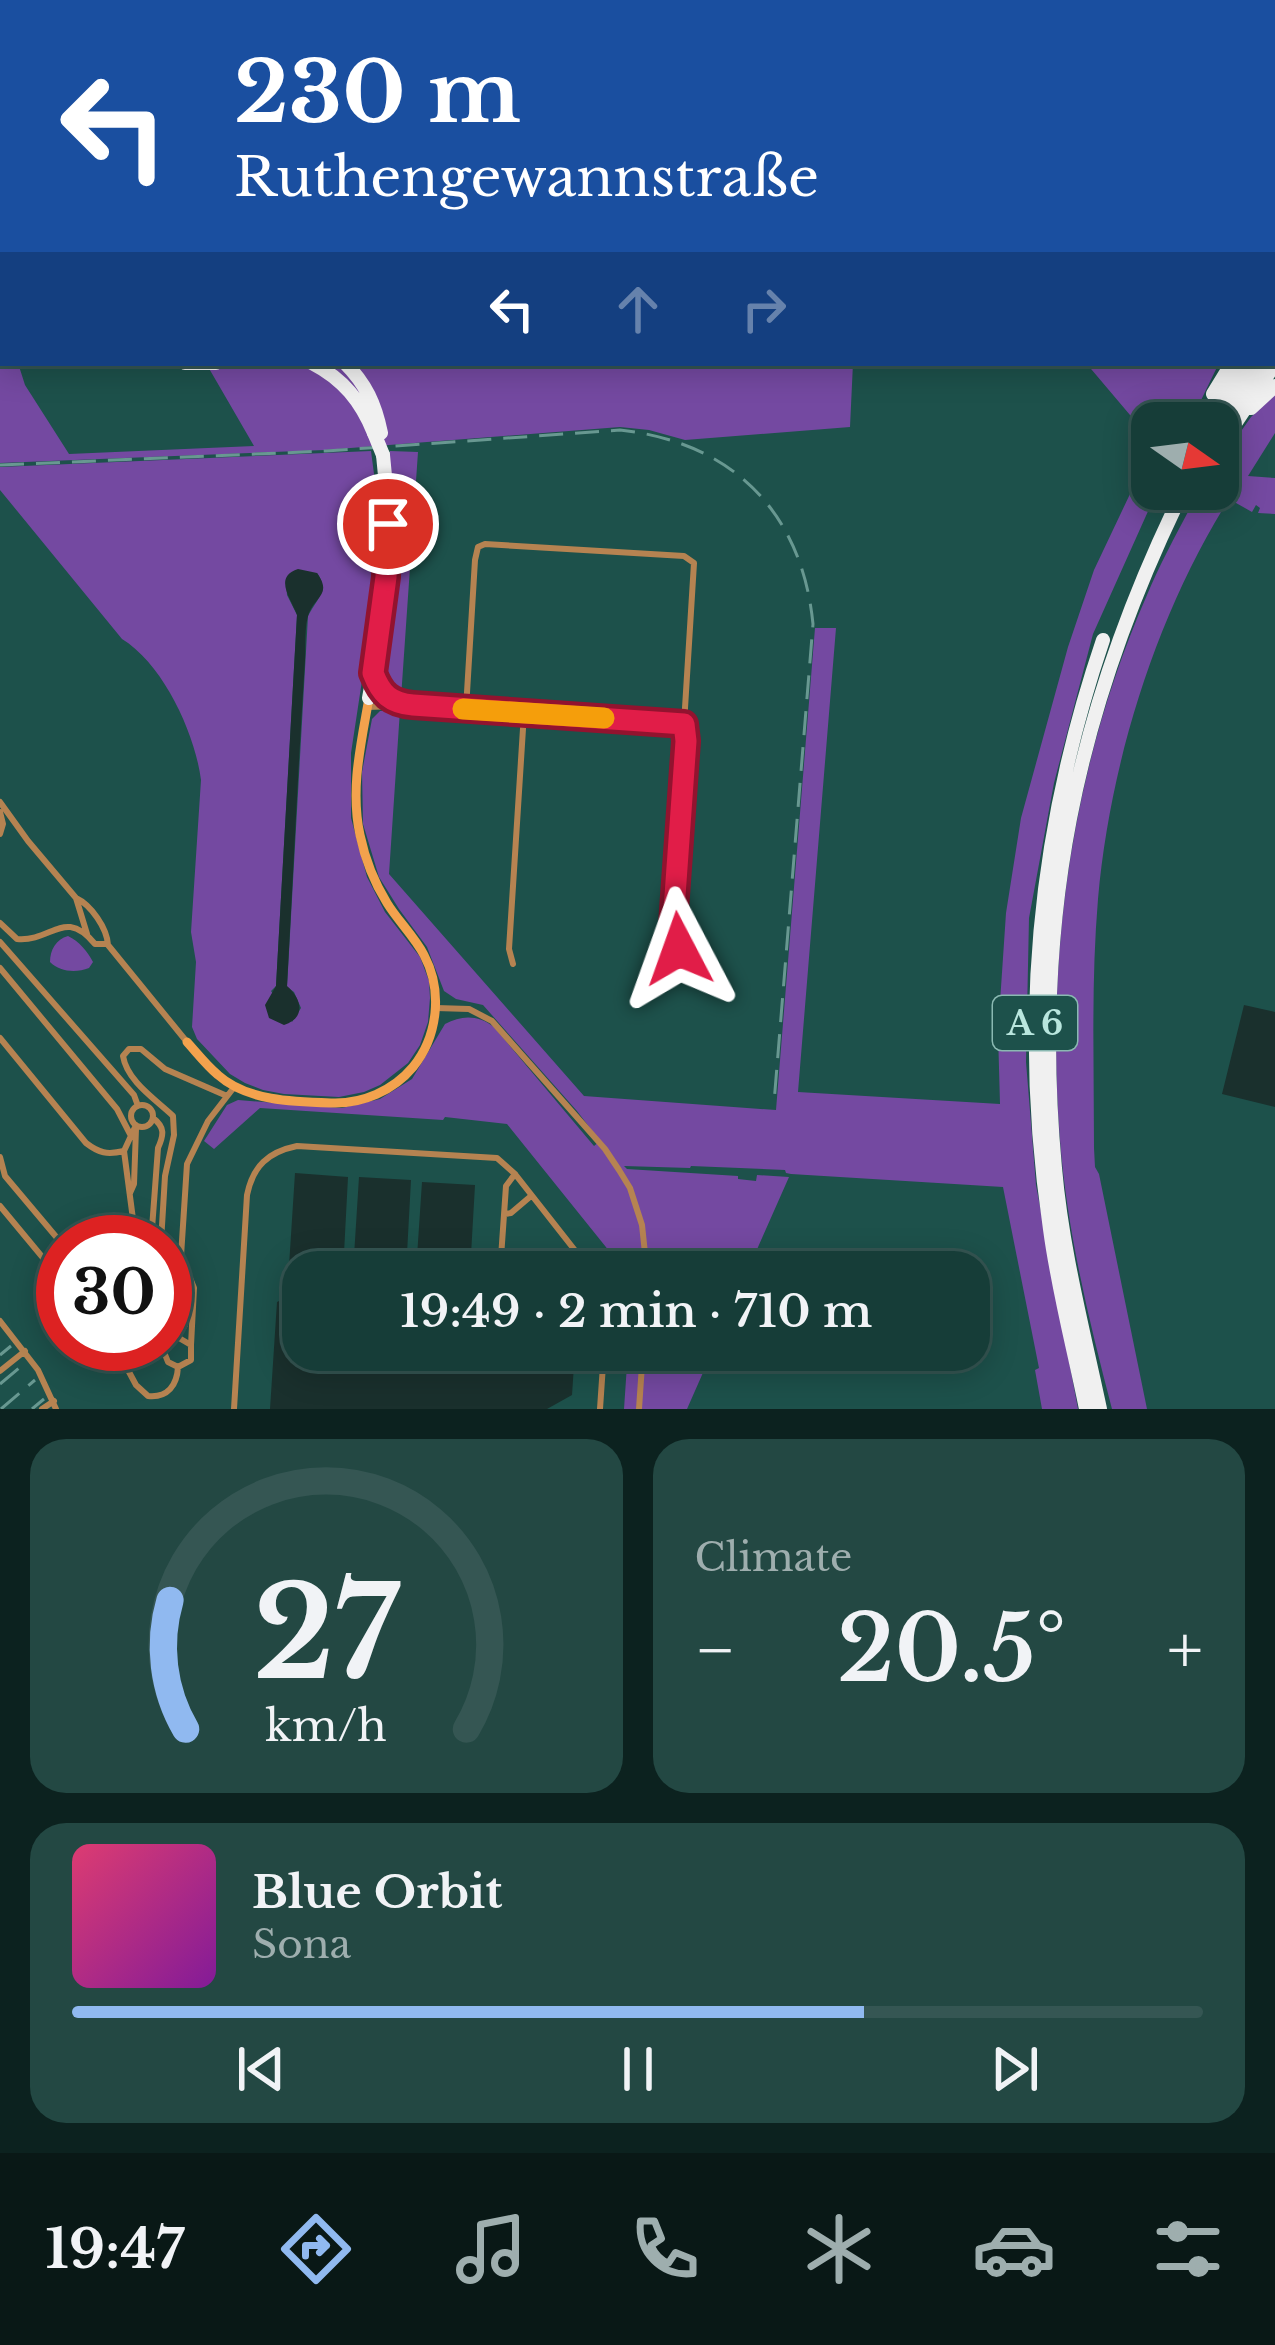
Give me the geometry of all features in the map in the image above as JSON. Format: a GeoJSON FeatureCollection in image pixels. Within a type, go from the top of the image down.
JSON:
{"type":"FeatureCollection","features":[{"type":"Feature","properties":{"kind":"highway"},"geometry":{"type":"LineString","coordinates":[[316,366],[347,387],[378,433]]}},
{"type":"Feature","properties":{"kind":"highway"},"geometry":{"type":"LineString","coordinates":[[348,366],[367,388],[383,455],[388,542],[368,703]]}},
{"type":"Feature","properties":{"kind":"highway"},"geometry":{"type":"LineString","coordinates":[[1211,402],[1228,366]]}},
{"type":"Feature","properties":{"kind":"highway"},"geometry":{"type":"LineString","coordinates":[[1216,402],[1242,366]]}},
{"type":"Feature","properties":{"kind":"highway"},"geometry":{"type":"LineString","coordinates":[[1238,402],[1258,366]]}},
{"type":"Feature","properties":{"kind":"highway"},"geometry":{"type":"LineString","coordinates":[[1239,409],[1273,366]]}},
{"type":"Feature","properties":{"kind":"highway"},"geometry":{"type":"LineString","coordinates":[[1239,416],[1275,386]]}},
{"type":"Feature","properties":{"kind":"highway","name":"A 6"},"geometry":{"type":"LineString","coordinates":[[1100,1409],[1055,1171],[1048,1068],[1050,964],[1060,871],[1093,714],[1162,533],[1179,510]]}},
{"type":"Feature","properties":{"kind":"highway","name":"A 6"},"geometry":{"type":"LineString","coordinates":[[1086,1409],[1062,1300],[1042,1171],[1034,1073],[1035,1005],[1046,864],[1060,789],[1103,640]]}},
{"type":"Feature","properties":{"kind":"highway"},"geometry":{"type":"LineString","coordinates":[[373,673],[382,693],[400,704]]}},
{"type":"Feature","properties":{"kind":"street"},"geometry":{"type":"LineString","coordinates":[[466,709],[478,547],[684,556],[694,563],[673,924],[679,949]]}},
{"type":"Feature","properties":{"kind":"street"},"geometry":{"type":"LineString","coordinates":[[76,898],[107,934],[108,945],[214,1072],[235,1086],[276,1099],[349,1102],[382,1091],[408,1072],[427,1045],[436,1008],[427,961],[379,888],[359,834],[356,784],[368,703],[684,724]]}},
{"type":"Feature","properties":{"kind":"street"},"geometry":{"type":"LineString","coordinates":[[513,964],[508,949],[524,713]]}},
{"type":"Feature","properties":{"kind":"street"},"geometry":{"type":"LineString","coordinates":[[0,802],[76,898],[87,934],[95,944],[108,945]]}},
{"type":"Feature","properties":{"kind":"street"},"geometry":{"type":"LineString","coordinates":[[0,812],[0,833]]}},
{"type":"Feature","properties":{"kind":"street"},"geometry":{"type":"LineString","coordinates":[[0,923],[10,934],[26,940],[58,926],[87,934]]}},
{"type":"Feature","properties":{"kind":"street"},"geometry":{"type":"LineString","coordinates":[[0,942],[134,1095],[130,1195]]}},
{"type":"Feature","properties":{"kind":"street"},"geometry":{"type":"LineString","coordinates":[[0,968],[117,1109],[130,1134]]}},
{"type":"Feature","properties":{"kind":"street"},"geometry":{"type":"LineString","coordinates":[[436,1008],[469,1009],[492,1021],[605,1149],[634,1199],[645,1251]]}},
{"type":"Feature","properties":{"kind":"street"},"geometry":{"type":"LineString","coordinates":[[0,1038],[86,1143],[104,1154],[124,1151]]}},
{"type":"Feature","properties":{"kind":"street"},"geometry":{"type":"LineString","coordinates":[[163,1215],[173,1116],[127,1071],[125,1052],[141,1049],[165,1069],[227,1096]]}},
{"type":"Feature","properties":{"kind":"street"},"geometry":{"type":"LineString","coordinates":[[184,1215],[188,1164],[208,1121],[235,1086]]}},
{"type":"Feature","properties":{"kind":"street"},"geometry":{"type":"LineString","coordinates":[[117,1109],[149,1108],[160,1123],[163,1135],[154,1215]]}},
{"type":"Feature","properties":{"kind":"street"},"geometry":{"type":"LineString","coordinates":[[136,1125],[148,1126],[153,1118]]}},
{"type":"Feature","properties":{"kind":"street"},"geometry":{"type":"LineString","coordinates":[[133,1215],[124,1151],[136,1125]]}},
{"type":"Feature","properties":{"kind":"street"},"geometry":{"type":"LineString","coordinates":[[234,1409],[251,1176],[279,1150],[297,1147],[497,1158],[575,1251]]}},
{"type":"Feature","properties":{"kind":"street"},"geometry":{"type":"LineString","coordinates":[[0,1157],[3,1178],[36,1215]]}},
{"type":"Feature","properties":{"kind":"street"},"geometry":{"type":"LineString","coordinates":[[501,1251],[506,1186],[515,1174]]}},
{"type":"Feature","properties":{"kind":"street"},"geometry":{"type":"LineString","coordinates":[[504,1214],[512,1213],[531,1196]]}},
{"type":"Feature","properties":{"kind":"street"},"geometry":{"type":"LineString","coordinates":[[0,1206],[36,1249]]}},
{"type":"Feature","properties":{"kind":"street"},"geometry":{"type":"LineString","coordinates":[[192,1285],[192,1326]]}},
{"type":"Feature","properties":{"kind":"street"},"geometry":{"type":"LineString","coordinates":[[0,1321],[38,1370],[55,1405],[42,1409]]}},
{"type":"Feature","properties":{"kind":"street"},"geometry":{"type":"LineString","coordinates":[[0,1371],[25,1351]]}},
{"type":"Feature","properties":{"kind":"street"},"geometry":{"type":"LineString","coordinates":[[128,1371],[148,1396],[171,1389],[177,1371]]}},
{"type":"Feature","properties":{"kind":"street"},"geometry":{"type":"LineString","coordinates":[[600,1409],[603,1371]]}},
{"type":"Feature","properties":{"kind":"street"},"geometry":{"type":"LineString","coordinates":[[639,1409],[642,1371]]}},
{"type":"Feature","properties":{"kind":"shaded area"},"geometry":{"type":"Polygon","coordinates":[[[0,366],[19,366],[25,385],[69,454],[254,446],[208,366],[853,366],[850,427],[685,440],[620,427],[325,450],[0,463],[0,366]]]}},
{"type":"Feature","properties":{"kind":"shaded area"},"geometry":{"type":"Polygon","coordinates":[[[1089,366],[1218,366],[1200,402],[1131,402],[1131,416],[1089,366]]]}},
{"type":"Feature","properties":{"kind":"shaded area"},"geometry":{"type":"Polygon","coordinates":[[[1275,394],[1275,433],[1248,476],[1275,478],[1275,514],[1258,513],[1256,505],[1252,512],[1239,505],[1239,434],[1275,394]]]}},
{"type":"Feature","properties":{"kind":"shaded area"},"geometry":{"type":"Polygon","coordinates":[[[371,451],[379,512],[377,582],[351,753],[351,818],[367,877],[385,912],[420,957],[430,998],[420,1045],[408,1063],[380,1085],[339,1097],[263,1090],[230,1074],[197,1039],[192,1027],[196,962],[191,932],[201,780],[192,742],[175,701],[151,665],[122,639],[0,490],[0,467],[371,451]],[[317,573],[286,578],[287,595],[297,615],[276,986],[271,991],[292,1022],[301,1008],[287,987],[308,616],[320,595],[317,573]]]}},
{"type":"Feature","properties":{"kind":"shaded area"},"geometry":{"type":"Polygon","coordinates":[[[390,451],[418,452],[401,698],[387,695],[379,672],[390,451]]]}},
{"type":"Feature","properties":{"kind":"shaded area"},"geometry":{"type":"Polygon","coordinates":[[[1130,494],[1131,510],[1149,510],[1093,634],[1054,783],[1029,918],[1026,1062],[1036,1185],[1078,1409],[1042,1409],[1035,1370],[1039,1368],[1003,1187],[785,1170],[624,1166],[756,1181],[757,1175],[789,1177],[756,1251],[609,1251],[507,1124],[260,1108],[214,1149],[204,1141],[227,1105],[238,1100],[342,1108],[380,1099],[412,1079],[445,1024],[470,1018],[494,1027],[594,1146],[600,1141],[483,1005],[444,991],[427,947],[379,877],[363,824],[362,772],[372,719],[380,711],[400,710],[389,874],[584,1096],[776,1110],[815,628],[836,628],[798,1092],[1000,1104],[998,1032],[1006,913],[1021,818],[1068,647],[1094,570],[1130,494]]]}},
{"type":"Feature","properties":{"kind":"shaded area"},"geometry":{"type":"Polygon","coordinates":[[[1189,510],[1223,510],[1179,591],[1141,692],[1125,743],[1104,848],[1094,961],[1095,1167],[1147,1409],[1112,1409],[1073,1242],[1063,1174],[1057,1001],[1061,931],[1083,794],[1121,660],[1189,510]]]}},
{"type":"Feature","properties":{"kind":"shaded area"},"geometry":{"type":"Polygon","coordinates":[[[68,936],[89,954],[93,962],[89,968],[68,971],[50,962],[54,946],[68,936]]]}},
{"type":"Feature","properties":{"kind":"shaded area"},"geometry":{"type":"Polygon","coordinates":[[[627,1371],[704,1371],[687,1409],[624,1409],[627,1371]]]}},
{"type":"Feature","properties":{"kind":"water"},"geometry":{"type":"Polygon","coordinates":[[[298,569],[317,573],[323,586],[306,630],[287,986],[296,997],[299,1013],[284,1025],[269,1018],[265,1005],[276,986],[297,615],[285,583],[298,569]]]}},
{"type":"Feature","properties":{"kind":"water"},"geometry":{"type":"Polygon","coordinates":[[[1244,1005],[1275,1012],[1275,1107],[1222,1094],[1244,1005]]]}},
{"type":"Feature","properties":{"kind":"water"},"geometry":{"type":"Polygon","coordinates":[[[295,1173],[348,1177],[344,1251],[290,1251],[295,1173]]]}},
{"type":"Feature","properties":{"kind":"water"},"geometry":{"type":"Polygon","coordinates":[[[359,1177],[411,1180],[407,1251],[354,1251],[359,1177]]]}},
{"type":"Feature","properties":{"kind":"water"},"geometry":{"type":"Polygon","coordinates":[[[422,1182],[475,1185],[471,1251],[417,1251],[422,1182]]]}},
{"type":"Feature","properties":{"kind":"water"},"geometry":{"type":"Polygon","coordinates":[[[282,1300],[282,1371],[574,1371],[572,1395],[547,1409],[270,1409],[277,1302],[282,1300]]]}},
{"type":"Feature","properties":{"kind":"railway"},"geometry":{"type":"LineString","coordinates":[[0,465],[326,451],[620,430],[660,437],[727,467],[777,517],[794,548],[813,624],[774,1103]]}},
{"type":"Feature","properties":{"kind":"railway"},"geometry":{"type":"LineString","coordinates":[[0,1355],[11,1346]]}},
{"type":"Feature","properties":{"kind":"railway"},"geometry":{"type":"LineString","coordinates":[[0,1384],[25,1363]]}},
{"type":"Feature","properties":{"kind":"railway"},"geometry":{"type":"LineString","coordinates":[[1,1409],[35,1380]]}},
{"type":"Feature","properties":{"kind":"railway"},"geometry":{"type":"LineString","coordinates":[[32,1409],[44,1399]]}},
{"type":"Feature","properties":{"kind":"slow traffic"},"geometry":{"type":"LineString","coordinates":[[463,709],[604,718]]}},
{"type":"Feature","properties":{"kind":"route"},"geometry":{"type":"LineString","coordinates":[[388,524],[373,673],[389,698],[398,704],[684,724],[673,924],[679,949]]}}]}
